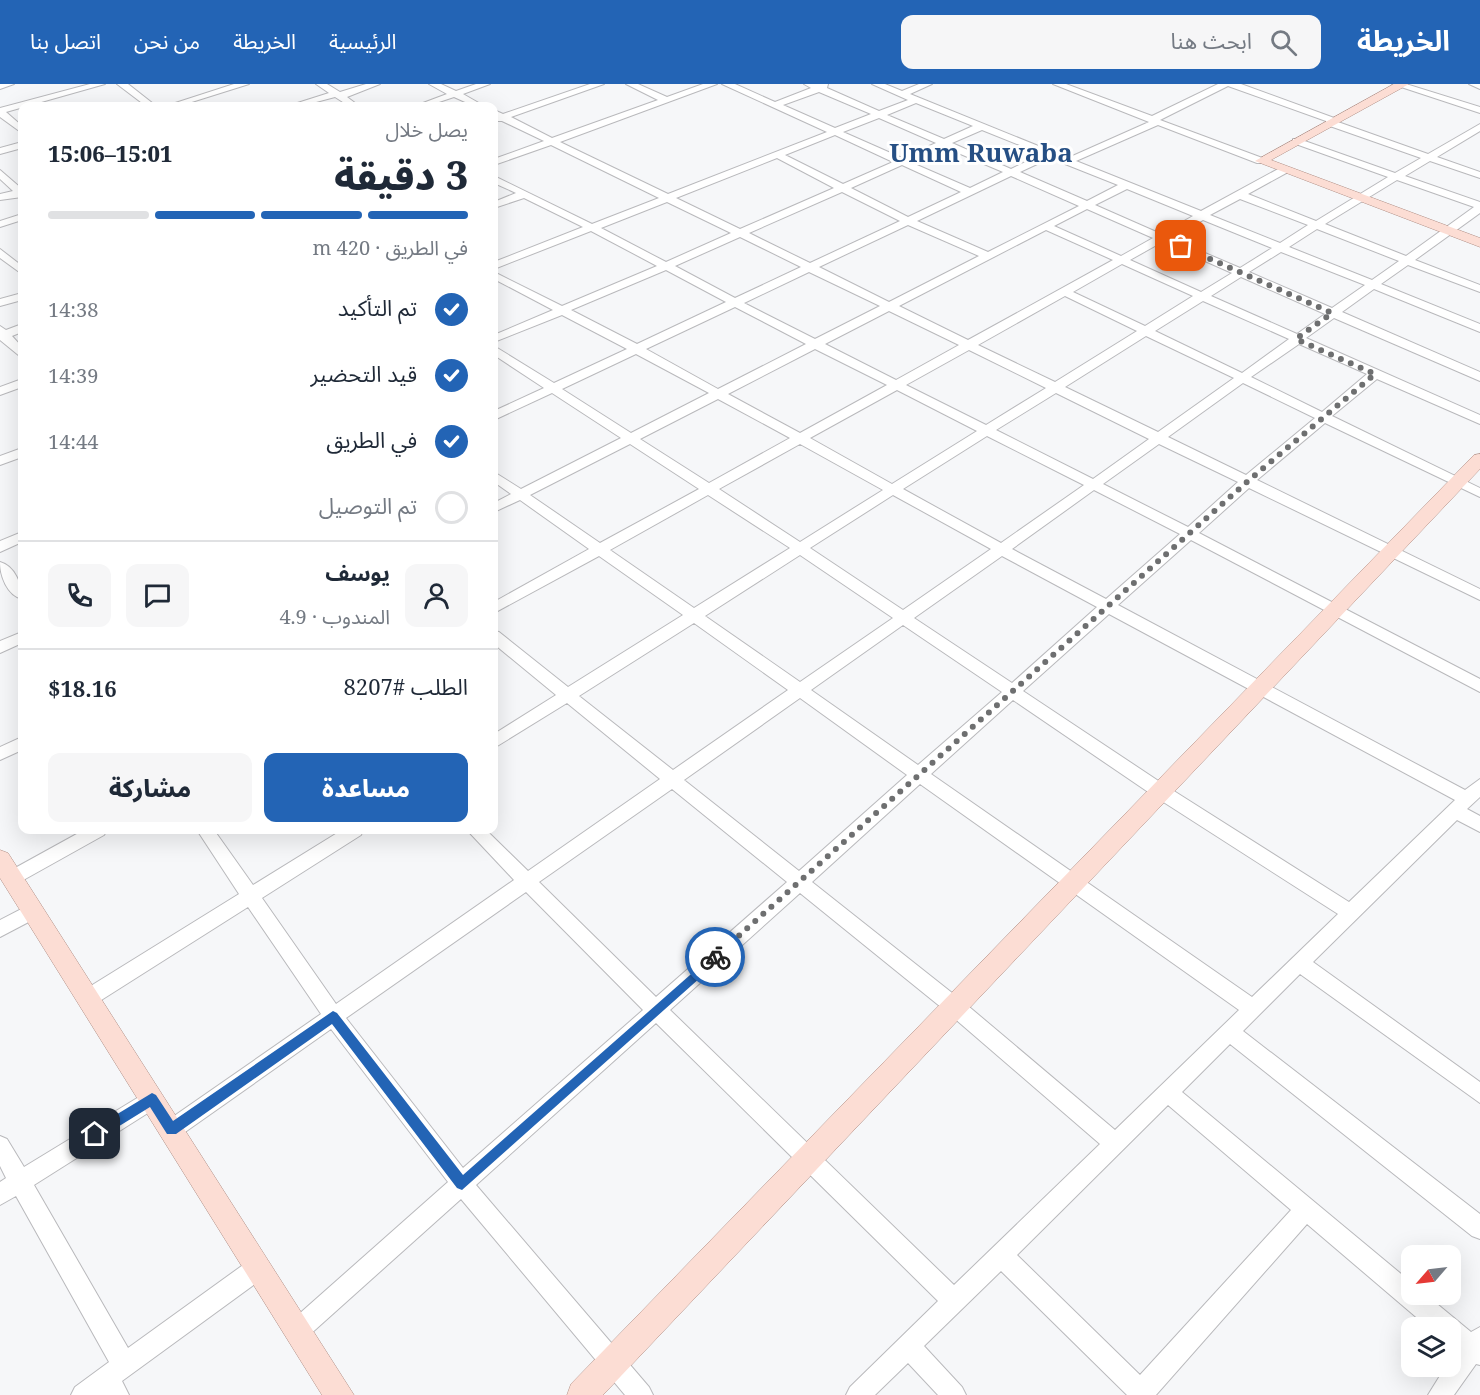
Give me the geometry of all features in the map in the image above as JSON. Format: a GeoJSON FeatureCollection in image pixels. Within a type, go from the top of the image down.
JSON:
{"type":"FeatureCollection","features":[{"type":"Feature","properties":{"kind":"main road"},"geometry":{"type":"LineString","coordinates":[[1261,161],[1400,84]]}},
{"type":"Feature","properties":{"kind":"main road"},"geometry":{"type":"LineString","coordinates":[[1261,161],[1480,243]]}},
{"type":"Feature","properties":{"kind":"main road"},"geometry":{"type":"LineString","coordinates":[[582,1395],[1480,459]]}},
{"type":"Feature","properties":{"kind":"main road"},"geometry":{"type":"LineString","coordinates":[[6,868],[339,1395]]}},
{"type":"Feature","properties":{"kind":"street"},"geometry":{"type":"LineString","coordinates":[[0,86],[9,84]]}},
{"type":"Feature","properties":{"kind":"street"},"geometry":{"type":"LineString","coordinates":[[36,102],[100,84]]}},
{"type":"Feature","properties":{"kind":"street"},"geometry":{"type":"LineString","coordinates":[[122,84],[146,102]]}},
{"type":"Feature","properties":{"kind":"street"},"geometry":{"type":"LineString","coordinates":[[184,102],[244,84]]}},
{"type":"Feature","properties":{"kind":"street"},"geometry":{"type":"LineString","coordinates":[[321,84],[349,102]]}},
{"type":"Feature","properties":{"kind":"street"},"geometry":{"type":"LineString","coordinates":[[308,102],[375,84]]}},
{"type":"Feature","properties":{"kind":"street"},"geometry":{"type":"LineString","coordinates":[[434,84],[472,102]]}},
{"type":"Feature","properties":{"kind":"street"},"geometry":{"type":"LineString","coordinates":[[431,102],[485,84]]}},
{"type":"Feature","properties":{"kind":"street"},"geometry":{"type":"LineString","coordinates":[[498,117],[598,84]]}},
{"type":"Feature","properties":{"kind":"street"},"geometry":{"type":"LineString","coordinates":[[631,84],[666,100]]}},
{"type":"Feature","properties":{"kind":"street"},"geometry":{"type":"LineString","coordinates":[[498,161],[712,84]]}},
{"type":"Feature","properties":{"kind":"street"},"geometry":{"type":"LineString","coordinates":[[727,84],[970,192]]}},
{"type":"Feature","properties":{"kind":"street"},"geometry":{"type":"LineString","coordinates":[[775,105],[814,86],[831,84]]}},
{"type":"Feature","properties":{"kind":"street"},"geometry":{"type":"LineString","coordinates":[[877,84],[1480,328]]}},
{"type":"Feature","properties":{"kind":"street"},"geometry":{"type":"LineString","coordinates":[[902,94],[927,84]]}},
{"type":"Feature","properties":{"kind":"street"},"geometry":{"type":"LineString","coordinates":[[1058,84],[1261,161]]}},
{"type":"Feature","properties":{"kind":"street"},"geometry":{"type":"LineString","coordinates":[[1068,161],[1155,121],[1225,84]]}},
{"type":"Feature","properties":{"kind":"street"},"geometry":{"type":"LineString","coordinates":[[1232,84],[1480,175]]}},
{"type":"Feature","properties":{"kind":"street"},"geometry":{"type":"LineString","coordinates":[[1400,84],[1480,110]]}},
{"type":"Feature","properties":{"kind":"street"},"geometry":{"type":"LineString","coordinates":[[1474,84],[1480,86]]}},
{"type":"Feature","properties":{"kind":"street"},"geometry":{"type":"LineString","coordinates":[[814,86],[1480,377]]}},
{"type":"Feature","properties":{"kind":"street"},"geometry":{"type":"LineString","coordinates":[[57,96],[65,102]]}},
{"type":"Feature","properties":{"kind":"street"},"geometry":{"type":"LineString","coordinates":[[498,264],[916,100]]}},
{"type":"Feature","properties":{"kind":"street"},"geometry":{"type":"LineString","coordinates":[[0,112],[18,107]]}},
{"type":"Feature","properties":{"kind":"street"},"geometry":{"type":"LineString","coordinates":[[0,112],[18,127]]}},
{"type":"Feature","properties":{"kind":"street"},"geometry":{"type":"LineString","coordinates":[[498,117],[552,141],[1480,595]]}},
{"type":"Feature","properties":{"kind":"street"},"geometry":{"type":"LineString","coordinates":[[498,337],[664,267],[982,126]]}},
{"type":"Feature","properties":{"kind":"street"},"geometry":{"type":"LineString","coordinates":[[498,739],[986,430],[1360,198],[1480,127]]}},
{"type":"Feature","properties":{"kind":"street"},"geometry":{"type":"LineString","coordinates":[[1296,141],[1480,207]]}},
{"type":"Feature","properties":{"kind":"street"},"geometry":{"type":"LineString","coordinates":[[0,152],[18,146]]}},
{"type":"Feature","properties":{"kind":"street"},"geometry":{"type":"LineString","coordinates":[[776,154],[845,187],[908,221],[988,256]]}},
{"type":"Feature","properties":{"kind":"street"},"geometry":{"type":"LineString","coordinates":[[498,414],[1050,154]]}},
{"type":"Feature","properties":{"kind":"street"},"geometry":{"type":"LineString","coordinates":[[498,606],[894,384],[1284,170]]}},
{"type":"Feature","properties":{"kind":"street"},"geometry":{"type":"LineString","coordinates":[[0,173],[18,190]]}},
{"type":"Feature","properties":{"kind":"street"},"geometry":{"type":"LineString","coordinates":[[498,181],[594,227],[734,303],[1335,608],[1480,686]]}},
{"type":"Feature","properties":{"kind":"street"},"geometry":{"type":"LineString","coordinates":[[498,506],[1127,185]]}},
{"type":"Feature","properties":{"kind":"street"},"geometry":{"type":"LineString","coordinates":[[0,198],[18,194]]}},
{"type":"Feature","properties":{"kind":"street"},"geometry":{"type":"LineString","coordinates":[[498,204],[524,194]]}},
{"type":"Feature","properties":{"kind":"street"},"geometry":{"type":"LineString","coordinates":[[1240,195],[1479,287]]}},
{"type":"Feature","properties":{"kind":"street"},"geometry":{"type":"LineString","coordinates":[[171,1130],[1093,485],[1480,207]]}},
{"type":"Feature","properties":{"kind":"street"},"geometry":{"type":"LineString","coordinates":[[0,224],[18,218]]}},
{"type":"Feature","properties":{"kind":"street"},"geometry":{"type":"LineString","coordinates":[[1046,226],[1480,420]]}},
{"type":"Feature","properties":{"kind":"street"},"geometry":{"type":"LineString","coordinates":[[0,252],[18,268]]}},
{"type":"Feature","properties":{"kind":"street"},"geometry":{"type":"LineString","coordinates":[[498,277],[637,349],[1001,549],[1110,605],[1468,799],[1480,825]]}},
{"type":"Feature","properties":{"kind":"street"},"geometry":{"type":"LineString","coordinates":[[1063,291],[1480,493]]}},
{"type":"Feature","properties":{"kind":"street"},"geometry":{"type":"LineString","coordinates":[[0,303],[18,297]]}},
{"type":"Feature","properties":{"kind":"street"},"geometry":{"type":"LineString","coordinates":[[1,334],[18,329]]}},
{"type":"Feature","properties":{"kind":"street"},"geometry":{"type":"LineString","coordinates":[[1,334],[18,350]]}},
{"type":"Feature","properties":{"kind":"street"},"geometry":{"type":"LineString","coordinates":[[498,353],[800,548],[1160,791],[1350,912]]}},
{"type":"Feature","properties":{"kind":"street"},"geometry":{"type":"LineString","coordinates":[[298,1330],[1248,481],[1375,374]]}},
{"type":"Feature","properties":{"kind":"street"},"geometry":{"type":"LineString","coordinates":[[0,392],[18,385]]}},
{"type":"Feature","properties":{"kind":"street"},"geometry":{"type":"LineString","coordinates":[[0,461],[18,454]]}},
{"type":"Feature","properties":{"kind":"street"},"geometry":{"type":"LineString","coordinates":[[498,479],[598,550],[695,614],[798,691],[1252,1008]]}},
{"type":"Feature","properties":{"kind":"street"},"geometry":{"type":"LineString","coordinates":[[0,547],[18,539]]}},
{"type":"Feature","properties":{"kind":"street"},"geometry":{"type":"LineString","coordinates":[[0,567],[18,589]]}},
{"type":"Feature","properties":{"kind":"street"},"geometry":{"type":"LineString","coordinates":[[498,639],[954,1006],[1115,1143]]}},
{"type":"Feature","properties":{"kind":"street"},"geometry":{"type":"LineString","coordinates":[[0,648],[18,640]]}},
{"type":"Feature","properties":{"kind":"street"},"geometry":{"type":"LineString","coordinates":[[0,754],[18,745]]}},
{"type":"Feature","properties":{"kind":"street"},"geometry":{"type":"LineString","coordinates":[[858,1395],[1468,799]]}},
{"type":"Feature","properties":{"kind":"street"},"geometry":{"type":"LineString","coordinates":[[6,868],[88,834]]}},
{"type":"Feature","properties":{"kind":"street"},"geometry":{"type":"LineString","coordinates":[[208,834],[333,1016],[462,1184],[641,1395]]}},
{"type":"Feature","properties":{"kind":"street"},"geometry":{"type":"LineString","coordinates":[[88,998],[349,834]]}},
{"type":"Feature","properties":{"kind":"street"},"geometry":{"type":"LineString","coordinates":[[479,834],[807,1160],[954,1301]]}},
{"type":"Feature","properties":{"kind":"street"},"geometry":{"type":"LineString","coordinates":[[0,929],[33,911]]}},
{"type":"Feature","properties":{"kind":"street"},"geometry":{"type":"LineString","coordinates":[[1299,963],[1480,1094]]}},
{"type":"Feature","properties":{"kind":"street"},"geometry":{"type":"LineString","coordinates":[[1229,1031],[1480,1228]]}},
{"type":"Feature","properties":{"kind":"street"},"geometry":{"type":"LineString","coordinates":[[1167,1092],[1435,1317]]}},
{"type":"Feature","properties":{"kind":"street"},"geometry":{"type":"LineString","coordinates":[[0,1194],[152,1099]]}},
{"type":"Feature","properties":{"kind":"street"},"geometry":{"type":"LineString","coordinates":[[0,1146],[20,1181],[116,1379]]}},
{"type":"Feature","properties":{"kind":"street"},"geometry":{"type":"LineString","coordinates":[[1001,1255],[1142,1394],[1306,1209]]}},
{"type":"Feature","properties":{"kind":"street"},"geometry":{"type":"LineString","coordinates":[[83,1395],[116,1379],[258,1268]]}},
{"type":"Feature","properties":{"kind":"street"},"geometry":{"type":"LineString","coordinates":[[1440,1395],[1478,1348],[1461,1337]]}},
{"type":"Feature","properties":{"kind":"street"},"geometry":{"type":"LineString","coordinates":[[908,1346],[954,1395]]}},
{"type":"Feature","properties":{"kind":"way so far"},"geometry":{"type":"LineString","coordinates":[[715,957],[1248,481],[1375,374],[1296,339],[1332,313],[1181,246]]}},
{"type":"Feature","properties":{"kind":"district","name":"Umm Ruwaba"},"geometry":{"type":"Point","coordinates":[981,153]}},
{"type":"Feature","properties":{"kind":"route"},"geometry":{"type":"LineString","coordinates":[[95,1134],[152,1099],[171,1130],[333,1016],[462,1184],[715,957]]}}]}
